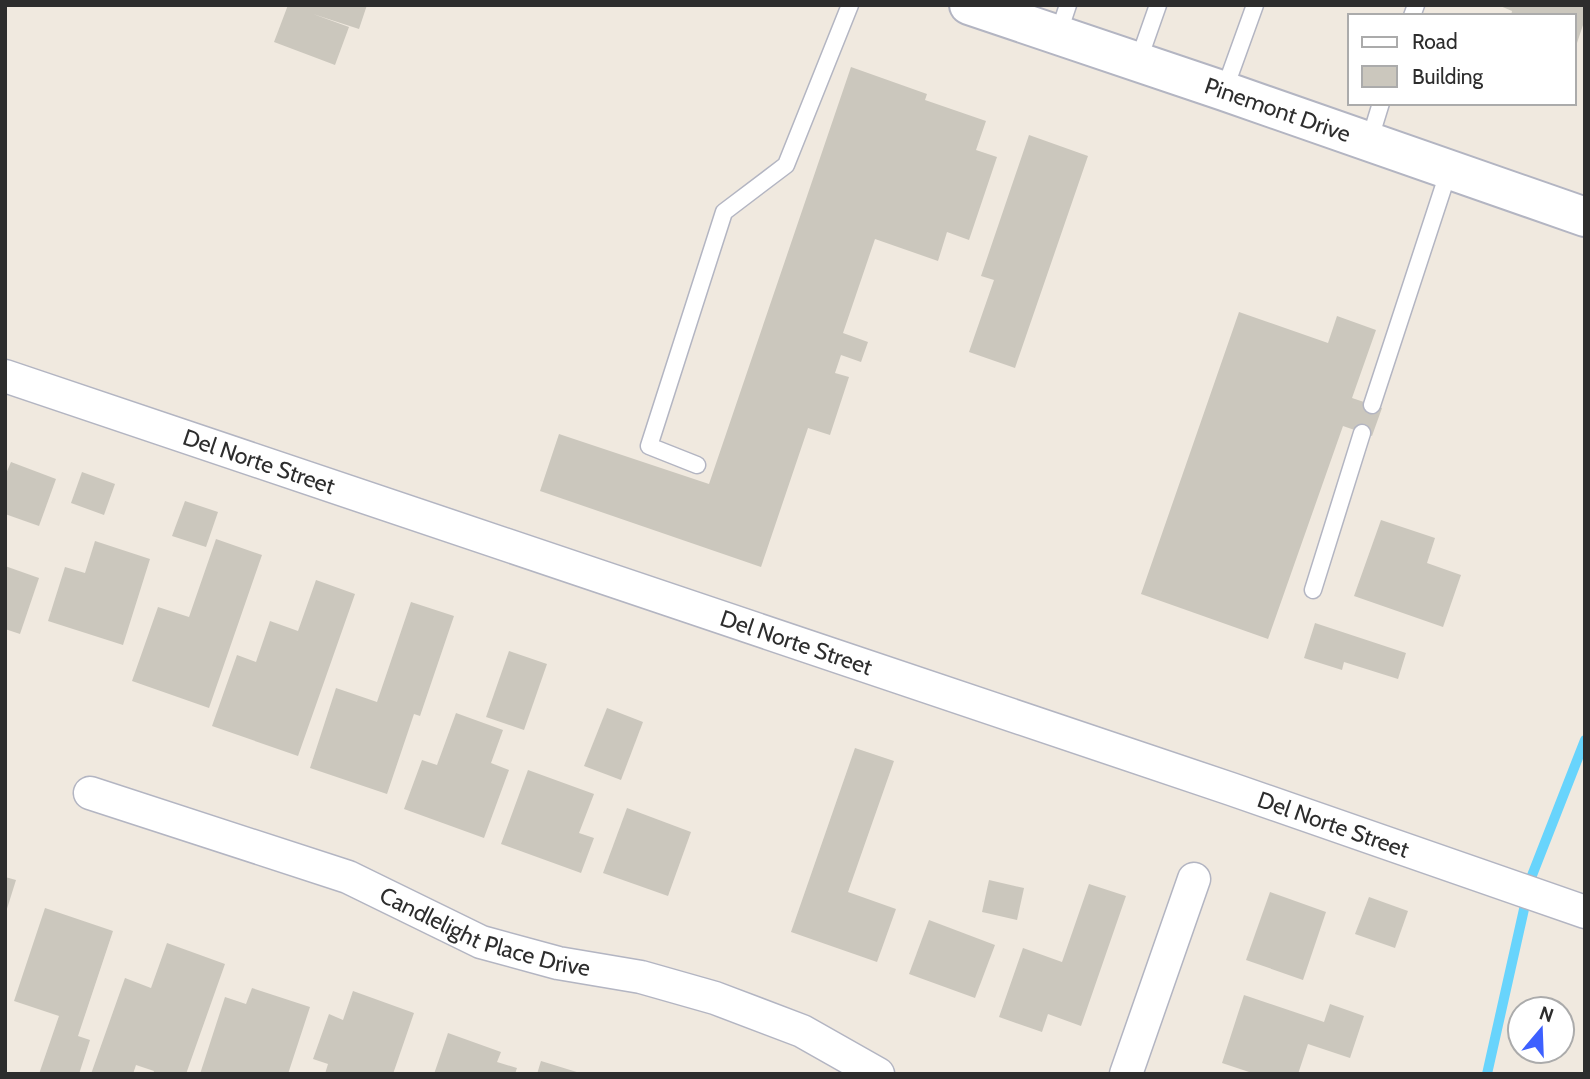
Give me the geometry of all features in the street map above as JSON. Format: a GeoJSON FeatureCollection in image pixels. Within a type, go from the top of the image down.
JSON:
{"type":"FeatureCollection","features":[{"type":"Feature","properties":{"kind":"main road","name":"Pinemont Drive"},"geometry":{"type":"LineString","coordinates":[[969,5],[1063,20],[1138,62],[1585,217]]}},
{"type":"Feature","properties":{"kind":"street","name":"Del Norte Street"},"geometry":{"type":"LineString","coordinates":[[5,376],[1204,780],[1580,910]]}},
{"type":"Feature","properties":{"kind":"street","name":"Candlelight Place Drive"},"geometry":{"type":"LineString","coordinates":[[90,793],[348,877],[481,942],[558,963],[641,977],[715,998],[802,1031],[878,1074]]}},
{"type":"Feature","properties":{"kind":"street"},"geometry":{"type":"LineString","coordinates":[[1126,1074],[1194,879]]}},
{"type":"Feature","properties":{"kind":"lane"},"geometry":{"type":"LineString","coordinates":[[697,465],[649,446],[724,212],[786,165],[850,5]]}},
{"type":"Feature","properties":{"kind":"lane"},"geometry":{"type":"LineString","coordinates":[[1138,62],[1158,5]]}},
{"type":"Feature","properties":{"kind":"lane"},"geometry":{"type":"LineString","coordinates":[[1224,91],[1255,5]]}},
{"type":"Feature","properties":{"kind":"lane"},"geometry":{"type":"LineString","coordinates":[[1369,142],[1380,105]]}},
{"type":"Feature","properties":{"kind":"lane"},"geometry":{"type":"LineString","coordinates":[[1372,405],[1449,170]]}},
{"type":"Feature","properties":{"kind":"lane"},"geometry":{"type":"LineString","coordinates":[[1313,590],[1362,433]]}},
{"type":"Feature","properties":{"kind":"building"},"geometry":{"type":"Polygon","coordinates":[[[288,5],[367,5],[359,29],[313,14],[349,27],[335,65],[274,42],[288,5]]]}},
{"type":"Feature","properties":{"kind":"building"},"geometry":{"type":"Polygon","coordinates":[[[1498,5],[1585,5],[1585,19],[1576,46],[1576,14],[1511,14],[1512,11],[1498,5]]]}},
{"type":"Feature","properties":{"kind":"building"},"geometry":{"type":"Polygon","coordinates":[[[851,67],[927,94],[925,100],[986,121],[976,150],[997,157],[969,240],[947,232],[938,261],[875,239],[843,333],[868,342],[861,362],[841,355],[835,373],[849,377],[830,435],[808,428],[761,567],[540,491],[559,434],[709,484],[851,67]]]}},
{"type":"Feature","properties":{"kind":"building"},"geometry":{"type":"Polygon","coordinates":[[[1029,135],[1088,156],[1015,368],[969,352],[994,280],[981,276],[1029,135]]]}},
{"type":"Feature","properties":{"kind":"building"},"geometry":{"type":"Polygon","coordinates":[[[1239,312],[1328,343],[1337,316],[1376,330],[1352,398],[1382,408],[1372,436],[1343,426],[1268,639],[1141,594],[1239,312]]]}},
{"type":"Feature","properties":{"kind":"building"},"geometry":{"type":"Polygon","coordinates":[[[11,462],[56,479],[39,526],[5,514],[5,476],[11,462]]]}},
{"type":"Feature","properties":{"kind":"building"},"geometry":{"type":"Polygon","coordinates":[[[82,472],[115,484],[104,515],[71,503],[82,472]]]}},
{"type":"Feature","properties":{"kind":"building"},"geometry":{"type":"Polygon","coordinates":[[[185,501],[218,512],[206,547],[172,536],[185,501]]]}},
{"type":"Feature","properties":{"kind":"building"},"geometry":{"type":"Polygon","coordinates":[[[1381,520],[1435,538],[1427,563],[1461,575],[1443,627],[1354,596],[1381,520]]]}},
{"type":"Feature","properties":{"kind":"building"},"geometry":{"type":"Polygon","coordinates":[[[216,539],[262,555],[209,708],[132,681],[158,607],[189,617],[216,539]]]}},
{"type":"Feature","properties":{"kind":"building"},"geometry":{"type":"Polygon","coordinates":[[[95,541],[150,559],[123,645],[48,621],[65,567],[85,573],[95,541]]]}},
{"type":"Feature","properties":{"kind":"building"},"geometry":{"type":"Polygon","coordinates":[[[5,566],[39,578],[20,634],[5,629],[5,566]]]}},
{"type":"Feature","properties":{"kind":"building"},"geometry":{"type":"Polygon","coordinates":[[[316,580],[355,594],[298,756],[212,726],[237,655],[256,662],[270,621],[298,631],[316,580]]]}},
{"type":"Feature","properties":{"kind":"building"},"geometry":{"type":"Polygon","coordinates":[[[411,602],[454,616],[420,716],[414,714],[387,794],[310,768],[336,688],[377,702],[411,602]]]}},
{"type":"Feature","properties":{"kind":"building"},"geometry":{"type":"Polygon","coordinates":[[[1315,623],[1406,653],[1398,679],[1344,662],[1342,670],[1304,658],[1315,623]]]}},
{"type":"Feature","properties":{"kind":"building"},"geometry":{"type":"Polygon","coordinates":[[[509,651],[547,664],[524,730],[486,717],[509,651]]]}},
{"type":"Feature","properties":{"kind":"building"},"geometry":{"type":"Polygon","coordinates":[[[607,708],[643,722],[621,780],[584,766],[607,708]]]}},
{"type":"Feature","properties":{"kind":"building"},"geometry":{"type":"Polygon","coordinates":[[[456,713],[503,730],[491,763],[509,770],[484,838],[404,809],[422,760],[437,765],[456,713]]]}},
{"type":"Feature","properties":{"kind":"building"},"geometry":{"type":"Polygon","coordinates":[[[855,748],[894,761],[848,892],[896,909],[877,962],[791,932],[855,748]]]}},
{"type":"Feature","properties":{"kind":"building"},"geometry":{"type":"Polygon","coordinates":[[[528,770],[594,794],[579,833],[594,838],[581,873],[501,844],[528,770]]]}},
{"type":"Feature","properties":{"kind":"building"},"geometry":{"type":"Polygon","coordinates":[[[627,808],[691,832],[668,896],[603,873],[627,808]]]}},
{"type":"Feature","properties":{"kind":"building"},"geometry":{"type":"Polygon","coordinates":[[[5,877],[16,880],[6,912],[5,912],[5,877]]]}},
{"type":"Feature","properties":{"kind":"building"},"geometry":{"type":"Polygon","coordinates":[[[989,880],[1024,888],[1017,920],[982,912],[989,880]]]}},
{"type":"Feature","properties":{"kind":"building"},"geometry":{"type":"Polygon","coordinates":[[[1089,884],[1126,896],[1081,1026],[1048,1014],[1042,1032],[999,1017],[1023,948],[1062,962],[1089,884]]]}},
{"type":"Feature","properties":{"kind":"building"},"geometry":{"type":"Polygon","coordinates":[[[1270,892],[1326,912],[1303,980],[1246,960],[1270,892]]]}},
{"type":"Feature","properties":{"kind":"building"},"geometry":{"type":"Polygon","coordinates":[[[1369,897],[1408,911],[1395,948],[1355,934],[1369,897]]]}},
{"type":"Feature","properties":{"kind":"building"},"geometry":{"type":"Polygon","coordinates":[[[45,908],[113,931],[78,1036],[90,1040],[79,1074],[39,1074],[59,1016],[14,1001],[45,908]]]}},
{"type":"Feature","properties":{"kind":"building"},"geometry":{"type":"Polygon","coordinates":[[[929,920],[995,945],[975,998],[909,974],[929,920]]]}},
{"type":"Feature","properties":{"kind":"building"},"geometry":{"type":"Polygon","coordinates":[[[167,943],[225,964],[186,1074],[153,1074],[154,1071],[136,1065],[133,1074],[91,1074],[125,978],[151,988],[167,943]]]}},
{"type":"Feature","properties":{"kind":"building"},"geometry":{"type":"Polygon","coordinates":[[[252,988],[310,1007],[288,1074],[200,1074],[225,997],[246,1004],[252,988]]]}},
{"type":"Feature","properties":{"kind":"building"},"geometry":{"type":"Polygon","coordinates":[[[353,991],[414,1013],[393,1074],[325,1074],[328,1064],[313,1059],[329,1014],[343,1020],[353,991]]]}},
{"type":"Feature","properties":{"kind":"building"},"geometry":{"type":"Polygon","coordinates":[[[1244,995],[1324,1022],[1330,1004],[1364,1016],[1350,1058],[1308,1044],[1298,1074],[1255,1074],[1222,1063],[1244,995]]]}},
{"type":"Feature","properties":{"kind":"building"},"geometry":{"type":"Polygon","coordinates":[[[448,1033],[501,1052],[497,1062],[517,1068],[515,1074],[434,1074],[448,1033]]]}},
{"type":"Feature","properties":{"kind":"building"},"geometry":{"type":"Polygon","coordinates":[[[541,1061],[580,1073],[580,1074],[537,1074],[541,1061]]]}},
{"type":"Feature","properties":{"kind":"waterway"},"geometry":{"type":"LineString","coordinates":[[1487,1074],[1531,878],[1585,740]]}}]}
